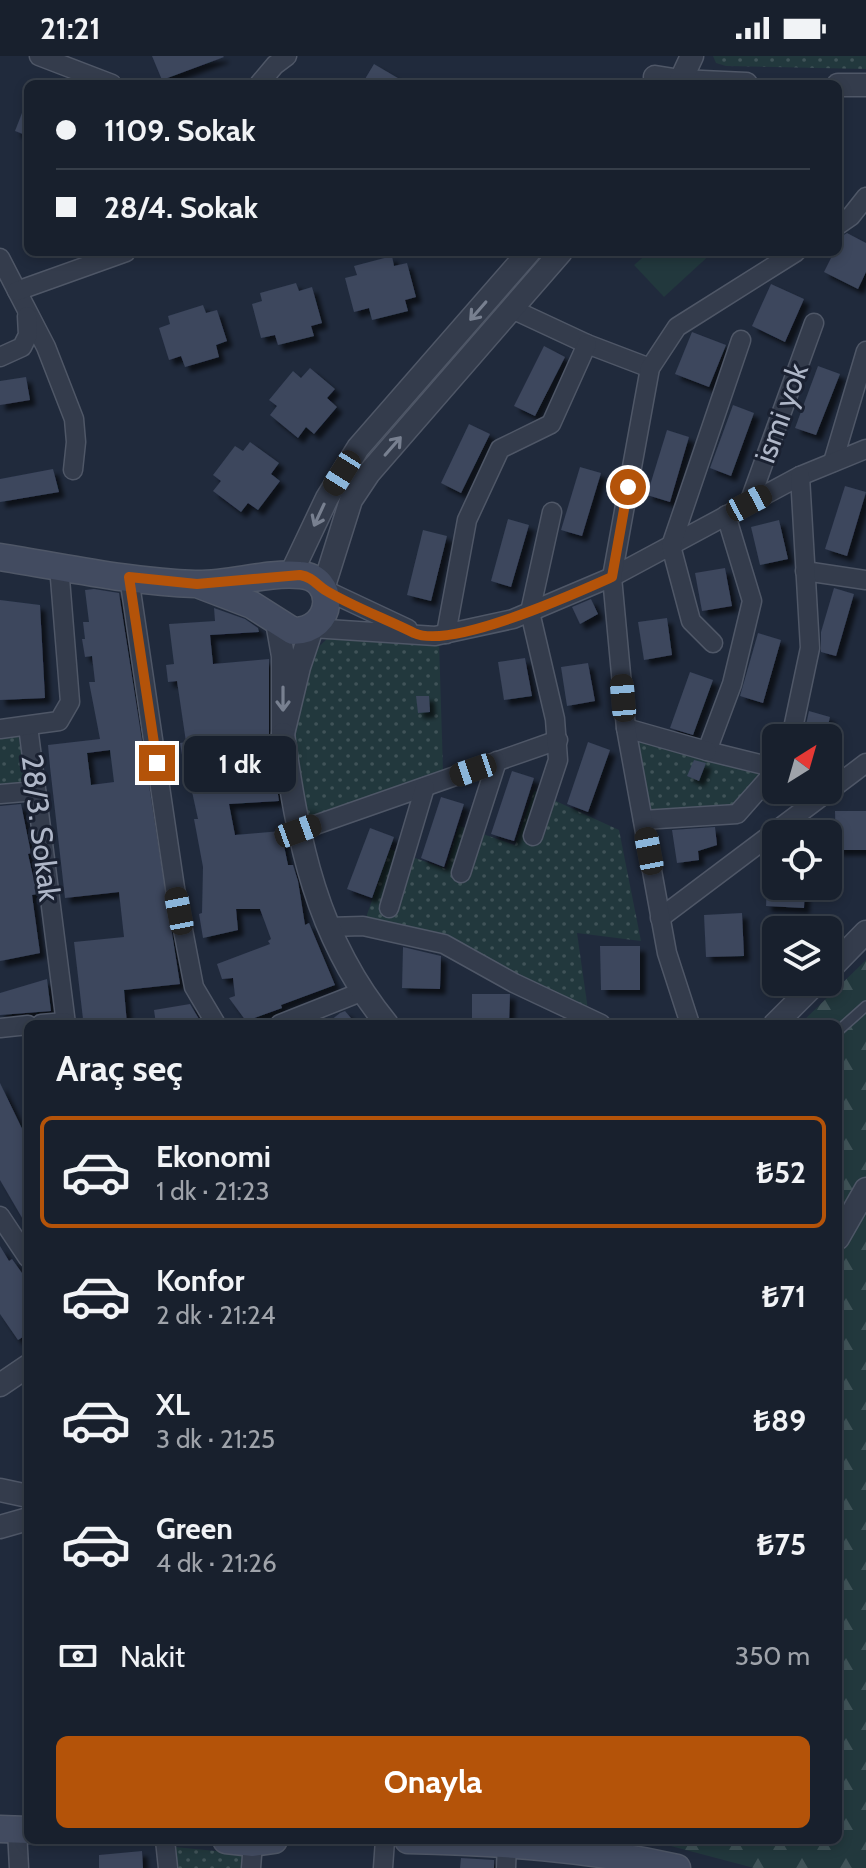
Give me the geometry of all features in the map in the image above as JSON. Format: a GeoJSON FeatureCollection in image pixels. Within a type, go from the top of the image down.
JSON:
{"type":"FeatureCollection","features":[{"type":"Feature","properties":{"kind":"main road"},"geometry":{"type":"LineString","coordinates":[[0,557],[197,584],[309,577],[323,589],[326,597],[324,615],[312,628],[293,631],[252,605],[197,584]]}},
{"type":"Feature","properties":{"kind":"main road"},"geometry":{"type":"LineString","coordinates":[[277,622],[272,614],[271,595],[281,580],[290,576]]}},
{"type":"Feature","properties":{"kind":"main road"},"geometry":{"type":"LineString","coordinates":[[239,1844],[259,1850]]}},
{"type":"Feature","properties":{"kind":"main road"},"geometry":{"type":"LineString","coordinates":[[434,1844],[507,1855],[677,1868]]}},
{"type":"Feature","properties":{"kind":"street"},"geometry":{"type":"LineString","coordinates":[[41,56],[102,80]]}},
{"type":"Feature","properties":{"kind":"street"},"geometry":{"type":"LineString","coordinates":[[262,80],[287,56]]}},
{"type":"Feature","properties":{"kind":"street"},"geometry":{"type":"LineString","coordinates":[[653,80],[666,56]]}},
{"type":"Feature","properties":{"kind":"street"},"geometry":{"type":"LineString","coordinates":[[681,80],[692,56]]}},
{"type":"Feature","properties":{"kind":"street"},"geometry":{"type":"LineString","coordinates":[[842,85],[866,85]]}},
{"type":"Feature","properties":{"kind":"street"},"geometry":{"type":"LineString","coordinates":[[852,222],[866,197]]}},
{"type":"Feature","properties":{"kind":"street"},"geometry":{"type":"LineString","coordinates":[[17,291],[115,256]]}},
{"type":"Feature","properties":{"kind":"street"},"geometry":{"type":"LineString","coordinates":[[290,576],[327,498],[358,448],[526,256]]}},
{"type":"Feature","properties":{"kind":"street"},"geometry":{"type":"LineString","coordinates":[[417,635],[323,589],[351,500],[369,473],[558,256]]}},
{"type":"Feature","properties":{"kind":"street"},"geometry":{"type":"LineString","coordinates":[[689,1020],[667,953],[626,728],[612,577],[650,368],[677,327],[790,256]]}},
{"type":"Feature","properties":{"kind":"street"},"geometry":{"type":"LineString","coordinates":[[0,258],[27,308],[65,392],[74,419],[76,442],[73,470]]}},
{"type":"Feature","properties":{"kind":"street"},"geometry":{"type":"LineString","coordinates":[[0,357],[22,347],[28,335],[27,308]]}},
{"type":"Feature","properties":{"kind":"street"},"geometry":{"type":"LineString","coordinates":[[512,309],[587,344],[650,368]]}},
{"type":"Feature","properties":{"kind":"street","name":"ismi yok"},"geometry":{"type":"LineString","coordinates":[[749,503],[814,323]]}},
{"type":"Feature","properties":{"kind":"street"},"geometry":{"type":"LineString","coordinates":[[713,643],[691,621],[671,546],[741,340]]}},
{"type":"Feature","properties":{"kind":"street"},"geometry":{"type":"LineString","coordinates":[[446,634],[467,520],[500,449],[551,424],[587,344]]}},
{"type":"Feature","properties":{"kind":"street"},"geometry":{"type":"LineString","coordinates":[[833,462],[866,351]]}},
{"type":"Feature","properties":{"kind":"street"},"geometry":{"type":"LineString","coordinates":[[283,734],[312,628],[446,634],[530,612],[612,577],[800,476],[866,449]]}},
{"type":"Feature","properties":{"kind":"street"},"geometry":{"type":"LineString","coordinates":[[794,724],[810,648],[800,476]]}},
{"type":"Feature","properties":{"kind":"street"},"geometry":{"type":"LineString","coordinates":[[533,836],[558,760],[558,740],[530,612],[552,512]]}},
{"type":"Feature","properties":{"kind":"street"},"geometry":{"type":"LineString","coordinates":[[707,751],[732,684],[752,601],[726,515]]}},
{"type":"Feature","properties":{"kind":"street","name":"28/3. Sokak"},"geometry":{"type":"LineString","coordinates":[[59,566],[70,702],[59,721],[28,726],[65,1020]]}},
{"type":"Feature","properties":{"kind":"street"},"geometry":{"type":"LineString","coordinates":[[805,571],[866,580]]}},
{"type":"Feature","properties":{"kind":"street"},"geometry":{"type":"LineString","coordinates":[[129,577],[175,888],[194,987],[214,1020]]}},
{"type":"Feature","properties":{"kind":"street"},"geometry":{"type":"LineString","coordinates":[[277,622],[283,656],[283,734],[298,831],[328,927],[361,992],[384,1020]]}},
{"type":"Feature","properties":{"kind":"street"},"geometry":{"type":"LineString","coordinates":[[0,729],[28,726]]}},
{"type":"Feature","properties":{"kind":"street"},"geometry":{"type":"LineString","coordinates":[[626,728],[762,765]]}},
{"type":"Feature","properties":{"kind":"street"},"geometry":{"type":"LineString","coordinates":[[298,831],[558,740]]}},
{"type":"Feature","properties":{"kind":"street"},"geometry":{"type":"LineString","coordinates":[[461,873],[497,761]]}},
{"type":"Feature","properties":{"kind":"street"},"geometry":{"type":"LineString","coordinates":[[660,918],[866,763]]}},
{"type":"Feature","properties":{"kind":"street"},"geometry":{"type":"LineString","coordinates":[[643,820],[737,814],[762,785]]}},
{"type":"Feature","properties":{"kind":"street"},"geometry":{"type":"LineString","coordinates":[[389,908],[425,787]]}},
{"type":"Feature","properties":{"kind":"street"},"geometry":{"type":"LineString","coordinates":[[0,794],[36,791]]}},
{"type":"Feature","properties":{"kind":"street"},"geometry":{"type":"LineString","coordinates":[[328,927],[363,926],[444,944],[514,983],[593,1020]]}},
{"type":"Feature","properties":{"kind":"street"},"geometry":{"type":"LineString","coordinates":[[842,957],[866,932]]}},
{"type":"Feature","properties":{"kind":"street"},"geometry":{"type":"LineString","coordinates":[[290,1020],[361,992]]}},
{"type":"Feature","properties":{"kind":"street"},"geometry":{"type":"LineString","coordinates":[[779,1020],[803,996]]}},
{"type":"Feature","properties":{"kind":"street"},"geometry":{"type":"LineString","coordinates":[[0,1028],[24,1025]]}},
{"type":"Feature","properties":{"kind":"street"},"geometry":{"type":"LineString","coordinates":[[842,1231],[866,1189]]}},
{"type":"Feature","properties":{"kind":"street"},"geometry":{"type":"LineString","coordinates":[[0,1216],[24,1252]]}},
{"type":"Feature","properties":{"kind":"street"},"geometry":{"type":"LineString","coordinates":[[0,1385],[24,1369]]}},
{"type":"Feature","properties":{"kind":"street"},"geometry":{"type":"LineString","coordinates":[[0,1490],[24,1495]]}},
{"type":"Feature","properties":{"kind":"street"},"geometry":{"type":"LineString","coordinates":[[0,1527],[24,1520]]}},
{"type":"Feature","properties":{"kind":"street"},"geometry":{"type":"LineString","coordinates":[[15,1830],[19,1868]]}},
{"type":"Feature","properties":{"kind":"street"},"geometry":{"type":"LineString","coordinates":[[165,1844],[168,1868]]}},
{"type":"Feature","properties":{"kind":"street"},"geometry":{"type":"LineString","coordinates":[[383,1868],[385,1844]]}},
{"type":"Feature","properties":{"kind":"lane"},"geometry":{"type":"LineString","coordinates":[[842,1027],[866,1006]]}},
{"type":"Feature","properties":{"kind":"green space"},"geometry":{"type":"Polygon","coordinates":[[[713,56],[866,56],[866,69],[726,66],[716,63],[713,56]]]}},
{"type":"Feature","properties":{"kind":"green space"},"geometry":{"type":"Polygon","coordinates":[[[644,256],[709,256],[664,297],[634,265],[644,256]]]}},
{"type":"Feature","properties":{"kind":"green space"},"geometry":{"type":"Polygon","coordinates":[[[332,634],[439,641],[443,771],[311,817],[296,800],[288,735],[305,660],[332,634]]]}},
{"type":"Feature","properties":{"kind":"green space"},"geometry":{"type":"Polygon","coordinates":[[[28,726],[36,791],[0,794],[0,729],[28,726]]]}},
{"type":"Feature","properties":{"kind":"green space"},"geometry":{"type":"Polygon","coordinates":[[[626,728],[762,764],[762,785],[737,814],[643,820],[626,728]]]}},
{"type":"Feature","properties":{"kind":"green space"},"geometry":{"type":"Polygon","coordinates":[[[534,791],[619,830],[641,941],[577,933],[589,1017],[444,944],[363,926],[390,849],[446,869],[459,826],[515,845],[534,791]]]}},
{"type":"Feature","properties":{"kind":"green space"},"geometry":{"type":"Polygon","coordinates":[[[866,960],[866,1868],[754,1868],[663,1844],[842,1844],[842,1020],[804,1020],[829,996],[842,996],[842,983],[866,960]]]}},
{"type":"Feature","properties":{"kind":"green space"},"geometry":{"type":"Polygon","coordinates":[[[175,1847],[247,1854],[246,1868],[176,1868],[175,1847]]]}},
{"type":"Feature","properties":{"kind":"building"},"geometry":{"type":"Polygon","coordinates":[[[152,56],[223,56],[224,57],[162,80],[152,56]]]}},
{"type":"Feature","properties":{"kind":"building"},"geometry":{"type":"Polygon","coordinates":[[[374,64],[401,80],[364,80],[374,64]]]}},
{"type":"Feature","properties":{"kind":"building"},"geometry":{"type":"Polygon","coordinates":[[[24,108],[24,134],[15,131],[24,108]]]}},
{"type":"Feature","properties":{"kind":"building"},"geometry":{"type":"Polygon","coordinates":[[[847,233],[866,243],[866,272],[858,289],[824,272],[832,256],[842,256],[842,236],[847,233]]]}},
{"type":"Feature","properties":{"kind":"building"},"geometry":{"type":"Polygon","coordinates":[[[392,256],[394,266],[407,263],[416,297],[405,300],[408,311],[372,320],[369,308],[354,312],[345,278],[357,275],[354,266],[392,256]]]}},
{"type":"Feature","properties":{"kind":"building"},"geometry":{"type":"Polygon","coordinates":[[[296,283],[299,291],[312,287],[322,323],[311,326],[314,336],[278,345],[275,335],[261,338],[252,304],[262,301],[260,293],[296,283]]]}},
{"type":"Feature","properties":{"kind":"building"},"geometry":{"type":"Polygon","coordinates":[[[771,284],[804,299],[785,342],[752,326],[771,284]]]}},
{"type":"Feature","properties":{"kind":"building"},"geometry":{"type":"Polygon","coordinates":[[[203,305],[206,313],[217,310],[227,341],[216,345],[219,357],[185,367],[181,356],[169,360],[159,328],[170,324],[168,316],[203,305]]]}},
{"type":"Feature","properties":{"kind":"building"},"geometry":{"type":"Polygon","coordinates":[[[692,332],[726,345],[709,387],[675,374],[692,332]]]}},
{"type":"Feature","properties":{"kind":"building"},"geometry":{"type":"Polygon","coordinates":[[[544,346],[565,357],[535,416],[514,406],[544,346]]]}},
{"type":"Feature","properties":{"kind":"building"},"geometry":{"type":"Polygon","coordinates":[[[818,366],[840,374],[816,435],[795,428],[818,366]]]}},
{"type":"Feature","properties":{"kind":"building"},"geometry":{"type":"Polygon","coordinates":[[[310,368],[335,389],[327,398],[337,407],[314,434],[306,427],[298,438],[270,415],[277,406],[269,400],[293,371],[301,378],[310,368]]]}},
{"type":"Feature","properties":{"kind":"building"},"geometry":{"type":"Polygon","coordinates":[[[26,377],[30,400],[0,405],[0,381],[26,377]]]}},
{"type":"Feature","properties":{"kind":"building"},"geometry":{"type":"Polygon","coordinates":[[[733,405],[754,413],[731,476],[710,468],[733,405]]]}},
{"type":"Feature","properties":{"kind":"building"},"geometry":{"type":"Polygon","coordinates":[[[469,424],[490,434],[461,493],[441,483],[469,424]]]}},
{"type":"Feature","properties":{"kind":"building"},"geometry":{"type":"Polygon","coordinates":[[[667,430],[689,437],[670,502],[647,495],[667,430]]]}},
{"type":"Feature","properties":{"kind":"building"},"geometry":{"type":"Polygon","coordinates":[[[250,442],[279,463],[271,474],[280,481],[258,510],[248,503],[241,512],[213,491],[221,481],[213,475],[235,446],[243,451],[250,442]]]}},
{"type":"Feature","properties":{"kind":"building"},"geometry":{"type":"Polygon","coordinates":[[[580,467],[601,473],[582,536],[561,530],[580,467]]]}},
{"type":"Feature","properties":{"kind":"building"},"geometry":{"type":"Polygon","coordinates":[[[53,469],[59,492],[0,502],[0,479],[53,469]]]}},
{"type":"Feature","properties":{"kind":"building"},"geometry":{"type":"Polygon","coordinates":[[[845,486],[866,492],[847,556],[825,549],[845,486]]]}},
{"type":"Feature","properties":{"kind":"building"},"geometry":{"type":"Polygon","coordinates":[[[508,519],[529,525],[511,587],[491,581],[508,519]]]}},
{"type":"Feature","properties":{"kind":"building"},"geometry":{"type":"Polygon","coordinates":[[[779,520],[788,559],[760,565],[751,527],[779,520]]]}},
{"type":"Feature","properties":{"kind":"building"},"geometry":{"type":"Polygon","coordinates":[[[423,530],[447,536],[431,601],[407,595],[423,530]]]}},
{"type":"Feature","properties":{"kind":"building"},"geometry":{"type":"Polygon","coordinates":[[[725,568],[732,606],[702,611],[695,573],[725,568]]]}},
{"type":"Feature","properties":{"kind":"building"},"geometry":{"type":"Polygon","coordinates":[[[834,588],[854,594],[836,656],[821,652],[821,632],[834,588]]]}},
{"type":"Feature","properties":{"kind":"building"},"geometry":{"type":"Polygon","coordinates":[[[85,590],[119,593],[180,984],[124,990],[127,1020],[83,1019],[74,942],[124,937],[119,892],[65,898],[50,767],[48,745],[100,739],[89,682],[95,682],[92,656],[85,657],[82,639],[85,639],[83,622],[89,622],[85,590]],[[110,750],[87,753],[91,785],[114,782],[110,750]]]}},
{"type":"Feature","properties":{"kind":"building"},"geometry":{"type":"Polygon","coordinates":[[[591,599],[598,614],[580,624],[572,607],[591,599]]]}},
{"type":"Feature","properties":{"kind":"building"},"geometry":{"type":"Polygon","coordinates":[[[0,600],[40,605],[45,698],[0,700],[0,600]]]}},
{"type":"Feature","properties":{"kind":"building"},"geometry":{"type":"Polygon","coordinates":[[[214,608],[245,619],[259,632],[210,635],[213,664],[269,659],[269,734],[279,801],[229,804],[235,835],[281,831],[288,865],[293,865],[298,881],[305,925],[309,923],[335,985],[249,1020],[245,1020],[229,998],[235,996],[233,978],[222,979],[217,964],[270,944],[268,941],[271,939],[260,909],[236,909],[238,930],[203,938],[199,914],[202,913],[203,867],[194,819],[198,819],[189,778],[186,779],[180,743],[186,742],[177,681],[168,682],[166,665],[174,664],[169,624],[215,621],[214,608]]]}},
{"type":"Feature","properties":{"kind":"building"},"geometry":{"type":"Polygon","coordinates":[[[667,618],[672,655],[644,660],[638,622],[667,618]]]}},
{"type":"Feature","properties":{"kind":"building"},"geometry":{"type":"Polygon","coordinates":[[[758,633],[781,640],[763,703],[740,696],[758,633]]]}},
{"type":"Feature","properties":{"kind":"building"},"geometry":{"type":"Polygon","coordinates":[[[525,658],[532,696],[504,700],[498,662],[525,658]]]}},
{"type":"Feature","properties":{"kind":"building"},"geometry":{"type":"Polygon","coordinates":[[[588,663],[595,701],[567,706],[561,667],[588,663]]]}},
{"type":"Feature","properties":{"kind":"building"},"geometry":{"type":"Polygon","coordinates":[[[690,672],[713,680],[693,735],[670,728],[690,672]]]}},
{"type":"Feature","properties":{"kind":"building"},"geometry":{"type":"Polygon","coordinates":[[[416,696],[429,696],[430,712],[418,713],[416,696]]]}},
{"type":"Feature","properties":{"kind":"building"},"geometry":{"type":"Polygon","coordinates":[[[809,711],[830,717],[828,724],[806,724],[809,711]]]}},
{"type":"Feature","properties":{"kind":"building"},"geometry":{"type":"Polygon","coordinates":[[[588,742],[610,750],[588,812],[567,804],[588,742]]]}},
{"type":"Feature","properties":{"kind":"building"},"geometry":{"type":"Polygon","coordinates":[[[694,760],[706,763],[699,781],[687,776],[694,760]]]}},
{"type":"Feature","properties":{"kind":"building"},"geometry":{"type":"Polygon","coordinates":[[[512,771],[534,778],[514,841],[491,834],[512,771]]]}},
{"type":"Feature","properties":{"kind":"building"},"geometry":{"type":"Polygon","coordinates":[[[441,797],[464,804],[444,867],[421,858],[441,797]]]}},
{"type":"Feature","properties":{"kind":"building"},"geometry":{"type":"Polygon","coordinates":[[[21,804],[37,894],[32,895],[40,953],[0,961],[0,806],[21,804]]]}},
{"type":"Feature","properties":{"kind":"building"},"geometry":{"type":"Polygon","coordinates":[[[835,811],[866,811],[866,850],[842,850],[842,820],[835,820],[835,811]]]}},
{"type":"Feature","properties":{"kind":"building"},"geometry":{"type":"Polygon","coordinates":[[[715,827],[717,845],[698,851],[699,860],[677,863],[672,830],[715,827]]]}},
{"type":"Feature","properties":{"kind":"building"},"geometry":{"type":"Polygon","coordinates":[[[370,828],[394,837],[372,898],[347,889],[370,828]]]}},
{"type":"Feature","properties":{"kind":"building"},"geometry":{"type":"Polygon","coordinates":[[[766,900],[804,900],[804,908],[766,906],[766,900]]]}},
{"type":"Feature","properties":{"kind":"building"},"geometry":{"type":"Polygon","coordinates":[[[742,913],[744,956],[706,957],[704,915],[742,913]]]}},
{"type":"Feature","properties":{"kind":"building"},"geometry":{"type":"Polygon","coordinates":[[[600,946],[640,946],[640,990],[601,990],[600,946]]]}},
{"type":"Feature","properties":{"kind":"building"},"geometry":{"type":"Polygon","coordinates":[[[403,947],[441,956],[440,989],[402,988],[403,947]]]}},
{"type":"Feature","properties":{"kind":"building"},"geometry":{"type":"Polygon","coordinates":[[[47,979],[51,1011],[0,1015],[0,993],[47,979]]]}},
{"type":"Feature","properties":{"kind":"building"},"geometry":{"type":"Polygon","coordinates":[[[472,994],[510,994],[509,1020],[472,1020],[472,994]]]}},
{"type":"Feature","properties":{"kind":"building"},"geometry":{"type":"Polygon","coordinates":[[[190,1004],[200,1020],[155,1020],[154,1010],[190,1004]]]}},
{"type":"Feature","properties":{"kind":"building"},"geometry":{"type":"Polygon","coordinates":[[[345,1011],[353,1020],[331,1020],[345,1011]]]}},
{"type":"Feature","properties":{"kind":"building"},"geometry":{"type":"Polygon","coordinates":[[[0,1083],[24,1133],[24,1221],[0,1180],[0,1083]]]}},
{"type":"Feature","properties":{"kind":"building"},"geometry":{"type":"Polygon","coordinates":[[[0,1246],[9,1261],[12,1259],[24,1272],[24,1336],[18,1340],[0,1314],[0,1246]]]}},
{"type":"Feature","properties":{"kind":"building"},"geometry":{"type":"Polygon","coordinates":[[[142,1851],[143,1868],[99,1868],[99,1855],[142,1851]]]}},
{"type":"Feature","properties":{"kind":"building"},"geometry":{"type":"Polygon","coordinates":[[[461,1858],[494,1860],[494,1868],[460,1868],[461,1858]]]}},
{"type":"Feature","properties":{"kind":"route"},"geometry":{"type":"LineString","coordinates":[[157,763],[129,577],[197,584],[300,575],[417,635],[435,636],[513,619],[612,577],[628,487]]}}]}
